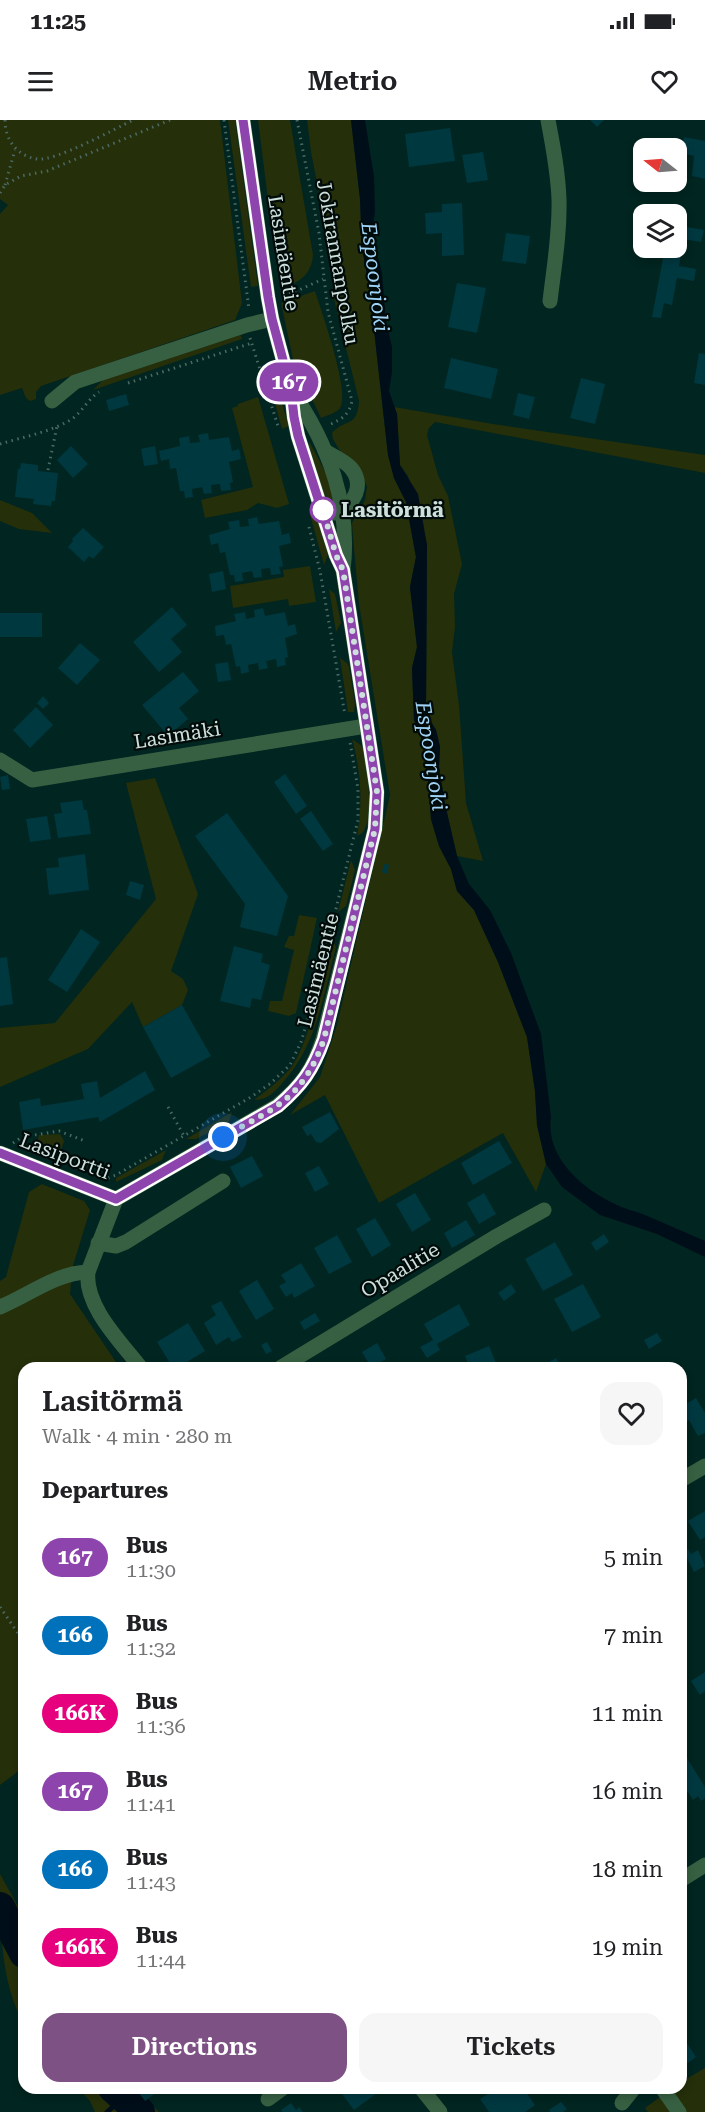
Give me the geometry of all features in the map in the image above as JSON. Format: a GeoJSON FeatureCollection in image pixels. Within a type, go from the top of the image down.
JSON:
{"type":"FeatureCollection","features":[{"type":"Feature","properties":{"kind":"street","name":"Lasimäentie"},"geometry":{"type":"LineString","coordinates":[[243,120],[272,319],[291,390],[298,436],[336,555],[343,570]]}},
{"type":"Feature","properties":{"kind":"street"},"geometry":{"type":"LineString","coordinates":[[548,120],[559,198],[558,239],[550,301]]}},
{"type":"Feature","properties":{"kind":"street"},"geometry":{"type":"LineString","coordinates":[[52,401],[75,382],[272,319]]}},
{"type":"Feature","properties":{"kind":"street","name":"Lasimäentie"},"geometry":{"type":"LineString","coordinates":[[116,1199],[278,1106],[307,1077],[324,1039],[375,829],[377,792],[343,570],[346,539],[342,510],[354,500],[357,493],[357,480],[348,465],[325,451],[305,409],[291,390]]}},
{"type":"Feature","properties":{"kind":"street"},"geometry":{"type":"LineString","coordinates":[[323,512],[335,513],[342,510]]}},
{"type":"Feature","properties":{"kind":"street","name":"Lasimäki"},"geometry":{"type":"LineString","coordinates":[[0,760],[32,780],[366,726]]}},
{"type":"Feature","properties":{"kind":"street","name":"Lasiportti"},"geometry":{"type":"LineString","coordinates":[[5,1149],[116,1199]]}},
{"type":"Feature","properties":{"kind":"street"},"geometry":{"type":"LineString","coordinates":[[98,1243],[116,1246],[126,1242],[223,1181]]}},
{"type":"Feature","properties":{"kind":"street"},"geometry":{"type":"LineString","coordinates":[[116,1199],[88,1272],[87,1284],[97,1309],[137,1362]]}},
{"type":"Feature","properties":{"kind":"street","name":"Opaalitie"},"geometry":{"type":"LineString","coordinates":[[290,1362],[497,1236],[544,1210]]}},
{"type":"Feature","properties":{"kind":"street"},"geometry":{"type":"LineString","coordinates":[[0,1307],[64,1276],[76,1272],[88,1272]]}},
{"type":"Feature","properties":{"kind":"street"},"geometry":{"type":"LineString","coordinates":[[687,1476],[705,1466]]}},
{"type":"Feature","properties":{"kind":"street"},"geometry":{"type":"LineString","coordinates":[[687,1876],[705,1865]]}},
{"type":"Feature","properties":{"kind":"street"},"geometry":{"type":"LineString","coordinates":[[268,2099],[275,2094]]}},
{"type":"Feature","properties":{"kind":"street"},"geometry":{"type":"LineString","coordinates":[[426,2094],[440,2112]]}},
{"type":"Feature","properties":{"kind":"street"},"geometry":{"type":"LineString","coordinates":[[622,2103],[629,2094]]}},
{"type":"Feature","properties":{"kind":"street"},"geometry":{"type":"LineString","coordinates":[[666,2094],[679,2112]]}},
{"type":"Feature","properties":{"kind":"path"},"geometry":{"type":"LineString","coordinates":[[5,120],[5,132],[15,150],[39,160],[75,149],[133,120]]}},
{"type":"Feature","properties":{"kind":"path"},"geometry":{"type":"LineString","coordinates":[[5,185],[21,176],[47,171],[170,120]]}},
{"type":"Feature","properties":{"kind":"path"},"geometry":{"type":"LineString","coordinates":[[224,120],[249,299],[246,318]]}},
{"type":"Feature","properties":{"kind":"path","name":"Jokirannanpolku"},"geometry":{"type":"LineString","coordinates":[[297,120],[319,233],[323,279],[330,320],[352,401],[351,409],[346,416],[322,428]]}},
{"type":"Feature","properties":{"kind":"path"},"geometry":{"type":"LineString","coordinates":[[0,193],[5,185],[15,150]]}},
{"type":"Feature","properties":{"kind":"path"},"geometry":{"type":"LineString","coordinates":[[282,295],[323,279]]}},
{"type":"Feature","properties":{"kind":"path"},"geometry":{"type":"LineString","coordinates":[[119,386],[252,343],[280,431]]}},
{"type":"Feature","properties":{"kind":"path"},"geometry":{"type":"LineString","coordinates":[[0,444],[57,426],[74,418],[97,393],[108,389]]}},
{"type":"Feature","properties":{"kind":"path"},"geometry":{"type":"LineString","coordinates":[[48,470],[57,426]]}},
{"type":"Feature","properties":{"kind":"path"},"geometry":{"type":"LineString","coordinates":[[107,1178],[184,1136],[271,1083],[290,1065],[301,1042],[358,820],[358,789],[321,571],[309,527]]}},
{"type":"Feature","properties":{"kind":"path"},"geometry":{"type":"LineString","coordinates":[[168,1107],[184,1136]]}},
{"type":"Feature","properties":{"kind":"path"},"geometry":{"type":"LineString","coordinates":[[5,1149],[22,1137],[59,1131],[85,1141]]}},
{"type":"Feature","properties":{"kind":"path"},"geometry":{"type":"LineString","coordinates":[[0,1607],[18,1633]]}},
{"type":"Feature","properties":{"kind":"green space"},"geometry":{"type":"Polygon","coordinates":[[[0,120],[220,120],[242,303],[235,320],[41,386],[36,392],[36,399],[30,401],[26,398],[22,388],[0,395],[0,214],[8,205],[0,199],[0,120]]]}},
{"type":"Feature","properties":{"kind":"green space"},"geometry":{"type":"Polygon","coordinates":[[[228,120],[235,120],[258,286],[251,287],[228,120]]]}},
{"type":"Feature","properties":{"kind":"green space"},"geometry":{"type":"Polygon","coordinates":[[[258,120],[290,120],[313,255],[311,266],[305,275],[297,282],[286,286],[275,213],[269,208],[258,120]]]}},
{"type":"Feature","properties":{"kind":"green space"},"geometry":{"type":"Polygon","coordinates":[[[307,120],[351,120],[360,199],[362,248],[369,285],[388,455],[394,478],[406,502],[416,557],[410,587],[417,647],[412,668],[414,720],[426,750],[431,819],[439,846],[451,869],[457,891],[474,910],[498,962],[527,1037],[535,1091],[537,1125],[546,1164],[536,1192],[503,1133],[379,1203],[325,1095],[290,1115],[320,1077],[337,1025],[390,795],[359,604],[353,537],[352,523],[365,500],[367,487],[360,469],[340,451],[332,433],[356,416],[359,401],[334,299],[329,245],[307,120]]]}},
{"type":"Feature","properties":{"kind":"green space"},"geometry":{"type":"Polygon","coordinates":[[[315,291],[334,350],[342,397],[338,410],[321,418],[293,359],[281,303],[315,291]]]}},
{"type":"Feature","properties":{"kind":"green space"},"geometry":{"type":"Polygon","coordinates":[[[240,333],[242,339],[93,390],[106,377],[240,333]]]}},
{"type":"Feature","properties":{"kind":"green space"},"geometry":{"type":"Polygon","coordinates":[[[276,385],[289,426],[282,429],[271,389],[276,385]]]}},
{"type":"Feature","properties":{"kind":"green space"},"geometry":{"type":"Polygon","coordinates":[[[258,397],[289,504],[277,508],[258,503],[247,510],[205,518],[201,500],[253,487],[232,408],[258,397]]]}},
{"type":"Feature","properties":{"kind":"green space"},"geometry":{"type":"Polygon","coordinates":[[[394,407],[705,455],[705,473],[435,422],[429,428],[427,435],[438,475],[448,496],[462,564],[454,594],[455,627],[452,652],[459,705],[466,803],[483,861],[457,856],[439,767],[440,747],[436,730],[426,713],[427,545],[408,476],[400,465],[397,414],[394,407]]]}},
{"type":"Feature","properties":{"kind":"green space"},"geometry":{"type":"Polygon","coordinates":[[[310,443],[328,477],[333,500],[331,503],[326,500],[308,444],[310,443]]]}},
{"type":"Feature","properties":{"kind":"green space"},"geometry":{"type":"Polygon","coordinates":[[[0,500],[32,513],[52,533],[19,529],[0,521],[0,500]]]}},
{"type":"Feature","properties":{"kind":"green space"},"geometry":{"type":"Polygon","coordinates":[[[310,515],[318,521],[328,555],[324,565],[310,515]]]}},
{"type":"Feature","properties":{"kind":"green space"},"geometry":{"type":"Polygon","coordinates":[[[310,566],[316,602],[289,606],[288,599],[233,608],[230,586],[284,577],[283,570],[310,566]]]}},
{"type":"Feature","properties":{"kind":"green space"},"geometry":{"type":"Polygon","coordinates":[[[329,589],[335,594],[341,623],[336,632],[329,589]]]}},
{"type":"Feature","properties":{"kind":"green space"},"geometry":{"type":"Polygon","coordinates":[[[340,658],[349,667],[355,704],[354,712],[348,712],[340,658]]]}},
{"type":"Feature","properties":{"kind":"green space"},"geometry":{"type":"Polygon","coordinates":[[[352,739],[362,746],[369,789],[367,823],[363,832],[357,836],[360,787],[352,739]]]}},
{"type":"Feature","properties":{"kind":"green space"},"geometry":{"type":"Polygon","coordinates":[[[155,778],[198,894],[171,971],[183,979],[188,990],[182,1005],[143,1027],[132,1002],[88,1049],[0,1087],[0,1028],[55,1023],[156,899],[126,783],[155,778]]]}},
{"type":"Feature","properties":{"kind":"green space"},"geometry":{"type":"Polygon","coordinates":[[[351,860],[355,870],[346,906],[338,912],[351,860]]]}},
{"type":"Feature","properties":{"kind":"green space"},"geometry":{"type":"Polygon","coordinates":[[[299,915],[317,918],[296,1013],[289,1016],[268,1011],[270,1001],[282,1001],[294,950],[284,947],[289,936],[294,936],[299,915]]]}},
{"type":"Feature","properties":{"kind":"green space"},"geometry":{"type":"Polygon","coordinates":[[[332,938],[336,947],[312,1035],[295,1067],[284,1081],[267,1097],[254,1100],[285,1074],[297,1059],[320,988],[332,938]]]}},
{"type":"Feature","properties":{"kind":"green space"},"geometry":{"type":"Polygon","coordinates":[[[232,1112],[229,1122],[196,1139],[186,1139],[232,1112]]]}},
{"type":"Feature","properties":{"kind":"green space"},"geometry":{"type":"Polygon","coordinates":[[[60,1134],[64,1141],[61,1150],[37,1143],[39,1135],[60,1134]]]}},
{"type":"Feature","properties":{"kind":"green space"},"geometry":{"type":"Polygon","coordinates":[[[166,1150],[162,1160],[116,1182],[116,1178],[166,1150]]]}},
{"type":"Feature","properties":{"kind":"green space"},"geometry":{"type":"Polygon","coordinates":[[[42,1184],[84,1201],[90,1210],[72,1269],[70,1294],[116,1362],[18,1362],[18,1772],[0,1785],[0,1281],[6,1277],[29,1192],[42,1184]]]}},
{"type":"Feature","properties":{"kind":"green space"},"geometry":{"type":"Polygon","coordinates":[[[0,1874],[18,1906],[18,2012],[6,1972],[0,1912],[0,1874]]]}},
{"type":"Feature","properties":{"kind":"green space"},"geometry":{"type":"Polygon","coordinates":[[[705,2068],[705,2112],[648,2112],[645,2108],[664,2094],[687,2094],[687,2078],[705,2068]]]}},
{"type":"Feature","properties":{"kind":"green space"},"geometry":{"type":"Polygon","coordinates":[[[84,2094],[141,2094],[159,2112],[95,2112],[84,2094]]]}},
{"type":"Feature","properties":{"kind":"water","name":"Espoonjoki"},"geometry":{"type":"Polygon","coordinates":[[[351,120],[365,120],[374,177],[375,211],[372,235],[382,273],[386,322],[392,347],[389,391],[397,414],[400,465],[418,494],[427,545],[426,713],[436,730],[440,747],[439,767],[457,856],[469,884],[490,910],[511,953],[541,1034],[551,1132],[560,1158],[568,1170],[590,1190],[603,1198],[705,1241],[705,1257],[657,1234],[600,1215],[562,1187],[546,1164],[537,1125],[535,1091],[527,1037],[498,962],[474,910],[457,891],[451,869],[439,846],[431,819],[426,750],[414,720],[412,668],[417,647],[410,587],[416,557],[406,502],[394,478],[388,455],[369,285],[362,248],[360,199],[351,120]]]}},
{"type":"Feature","properties":{"kind":"building"},"geometry":{"type":"Polygon","coordinates":[[[590,120],[604,120],[597,127],[590,120]]]}},
{"type":"Feature","properties":{"kind":"building"},"geometry":{"type":"Polygon","coordinates":[[[450,128],[455,161],[409,167],[405,134],[450,128]]]}},
{"type":"Feature","properties":{"kind":"building"},"geometry":{"type":"Polygon","coordinates":[[[684,137],[705,141],[705,179],[692,176],[694,156],[687,154],[687,138],[684,137]]]}},
{"type":"Feature","properties":{"kind":"building"},"geometry":{"type":"Polygon","coordinates":[[[483,152],[488,180],[467,183],[462,155],[483,152]]]}},
{"type":"Feature","properties":{"kind":"building"},"geometry":{"type":"Polygon","coordinates":[[[462,203],[464,255],[442,256],[442,233],[426,234],[425,213],[442,212],[442,204],[462,203]]]}},
{"type":"Feature","properties":{"kind":"building"},"geometry":{"type":"Polygon","coordinates":[[[687,227],[704,230],[701,242],[687,240],[687,227]]]}},
{"type":"Feature","properties":{"kind":"building"},"geometry":{"type":"Polygon","coordinates":[[[506,233],[530,236],[526,264],[502,261],[506,233]]]}},
{"type":"Feature","properties":{"kind":"building"},"geometry":{"type":"Polygon","coordinates":[[[663,258],[680,258],[679,266],[696,269],[694,281],[677,278],[672,305],[664,303],[661,318],[652,317],[663,258]]]}},
{"type":"Feature","properties":{"kind":"building"},"geometry":{"type":"Polygon","coordinates":[[[457,283],[486,288],[477,333],[448,327],[457,283]]]}},
{"type":"Feature","properties":{"kind":"building"},"geometry":{"type":"Polygon","coordinates":[[[699,353],[705,354],[705,385],[694,383],[699,353]]]}},
{"type":"Feature","properties":{"kind":"building"},"geometry":{"type":"Polygon","coordinates":[[[451,358],[498,369],[491,399],[444,388],[451,358]]]}},
{"type":"Feature","properties":{"kind":"building"},"geometry":{"type":"Polygon","coordinates":[[[581,378],[605,384],[595,424],[570,418],[581,378]]]}},
{"type":"Feature","properties":{"kind":"building"},"geometry":{"type":"Polygon","coordinates":[[[518,393],[535,397],[529,419],[513,415],[518,393]]]}},
{"type":"Feature","properties":{"kind":"building"},"geometry":{"type":"Polygon","coordinates":[[[126,394],[129,405],[109,411],[106,400],[126,394]]]}},
{"type":"Feature","properties":{"kind":"building"},"geometry":{"type":"Polygon","coordinates":[[[208,433],[209,440],[229,437],[232,451],[239,449],[241,459],[229,462],[233,482],[230,483],[231,490],[221,491],[220,484],[211,485],[212,493],[204,494],[202,487],[192,489],[193,497],[185,498],[184,491],[180,491],[176,468],[170,469],[169,459],[161,461],[159,451],[180,446],[179,438],[189,436],[190,443],[200,442],[198,435],[208,433]]]}},
{"type":"Feature","properties":{"kind":"building"},"geometry":{"type":"Polygon","coordinates":[[[71,446],[88,464],[73,478],[57,460],[71,446]]]}},
{"type":"Feature","properties":{"kind":"building"},"geometry":{"type":"Polygon","coordinates":[[[155,446],[158,464],[144,466],[141,449],[155,446]]]}},
{"type":"Feature","properties":{"kind":"building"},"geometry":{"type":"Polygon","coordinates":[[[21,463],[38,465],[38,471],[58,473],[55,501],[52,501],[51,506],[33,504],[34,499],[15,497],[18,469],[21,463]]]}},
{"type":"Feature","properties":{"kind":"building"},"geometry":{"type":"Polygon","coordinates":[[[257,517],[259,524],[279,521],[282,535],[289,533],[291,543],[279,546],[283,566],[279,567],[281,574],[271,575],[270,568],[261,569],[262,577],[254,578],[252,571],[242,573],[243,581],[235,582],[234,575],[230,575],[225,552],[220,553],[218,543],[211,545],[209,535],[230,529],[228,522],[239,520],[240,527],[249,526],[248,519],[257,517]]]}},
{"type":"Feature","properties":{"kind":"building"},"geometry":{"type":"Polygon","coordinates":[[[83,528],[104,547],[93,559],[89,556],[84,562],[68,547],[72,539],[83,528]]]}},
{"type":"Feature","properties":{"kind":"building"},"geometry":{"type":"Polygon","coordinates":[[[223,571],[226,589],[212,592],[209,574],[223,571]]]}},
{"type":"Feature","properties":{"kind":"building"},"geometry":{"type":"Polygon","coordinates":[[[172,607],[187,625],[171,639],[182,652],[159,672],[133,642],[172,607]]]}},
{"type":"Feature","properties":{"kind":"building"},"geometry":{"type":"Polygon","coordinates":[[[263,608],[265,616],[285,612],[288,626],[295,624],[297,634],[285,638],[288,657],[285,658],[286,665],[277,667],[276,659],[266,661],[268,668],[259,670],[258,663],[248,665],[249,672],[241,674],[240,666],[236,667],[231,644],[226,645],[224,635],[216,636],[215,626],[236,621],[234,614],[245,612],[246,619],[255,617],[254,610],[263,608]]]}},
{"type":"Feature","properties":{"kind":"building"},"geometry":{"type":"Polygon","coordinates":[[[0,613],[42,613],[42,637],[0,637],[0,613]]]}},
{"type":"Feature","properties":{"kind":"building"},"geometry":{"type":"Polygon","coordinates":[[[80,643],[100,660],[77,685],[58,668],[80,643]]]}},
{"type":"Feature","properties":{"kind":"building"},"geometry":{"type":"Polygon","coordinates":[[[228,662],[231,680],[218,682],[215,664],[228,662]]]}},
{"type":"Feature","properties":{"kind":"building"},"geometry":{"type":"Polygon","coordinates":[[[183,672],[199,691],[179,708],[188,719],[168,736],[142,705],[183,672]]]}},
{"type":"Feature","properties":{"kind":"building"},"geometry":{"type":"Polygon","coordinates":[[[43,696],[49,703],[43,709],[37,703],[43,696]]]}},
{"type":"Feature","properties":{"kind":"building"},"geometry":{"type":"Polygon","coordinates":[[[36,707],[53,725],[30,748],[13,730],[36,707]]]}},
{"type":"Feature","properties":{"kind":"building"},"geometry":{"type":"Polygon","coordinates":[[[285,774],[307,806],[296,814],[274,782],[285,774]]]}},
{"type":"Feature","properties":{"kind":"building"},"geometry":{"type":"Polygon","coordinates":[[[8,775],[10,789],[2,790],[0,777],[8,775]]]}},
{"type":"Feature","properties":{"kind":"building"},"geometry":{"type":"Polygon","coordinates":[[[82,800],[84,810],[87,810],[91,834],[58,838],[54,814],[62,813],[60,803],[82,800]]]}},
{"type":"Feature","properties":{"kind":"building"},"geometry":{"type":"Polygon","coordinates":[[[311,811],[333,844],[323,851],[300,819],[311,811]]]}},
{"type":"Feature","properties":{"kind":"building"},"geometry":{"type":"Polygon","coordinates":[[[227,813],[288,896],[277,936],[240,927],[245,904],[195,836],[227,813]]]}},
{"type":"Feature","properties":{"kind":"building"},"geometry":{"type":"Polygon","coordinates":[[[47,816],[51,839],[30,842],[26,819],[47,816]]]}},
{"type":"Feature","properties":{"kind":"building"},"geometry":{"type":"Polygon","coordinates":[[[85,854],[89,890],[49,895],[46,868],[59,867],[58,858],[85,854]]]}},
{"type":"Feature","properties":{"kind":"building"},"geometry":{"type":"Polygon","coordinates":[[[384,864],[389,865],[387,874],[382,872],[384,864]]]}},
{"type":"Feature","properties":{"kind":"building"},"geometry":{"type":"Polygon","coordinates":[[[130,881],[144,885],[140,900],[126,895],[130,881]]]}},
{"type":"Feature","properties":{"kind":"building"},"geometry":{"type":"Polygon","coordinates":[[[81,929],[100,942],[67,992],[48,980],[81,929]]]}},
{"type":"Feature","properties":{"kind":"building"},"geometry":{"type":"Polygon","coordinates":[[[234,946],[263,954],[261,962],[270,965],[261,1000],[252,998],[250,1008],[220,1001],[234,946]]]}},
{"type":"Feature","properties":{"kind":"building"},"geometry":{"type":"Polygon","coordinates":[[[7,957],[13,1004],[0,1006],[0,958],[7,957]]]}},
{"type":"Feature","properties":{"kind":"building"},"geometry":{"type":"Polygon","coordinates":[[[182,1005],[211,1056],[171,1078],[143,1027],[182,1005]]]}},
{"type":"Feature","properties":{"kind":"building"},"geometry":{"type":"Polygon","coordinates":[[[145,1071],[155,1090],[100,1122],[98,1117],[23,1130],[19,1102],[40,1098],[41,1106],[84,1099],[81,1084],[97,1081],[100,1098],[145,1071]]]}},
{"type":"Feature","properties":{"kind":"building"},"geometry":{"type":"Polygon","coordinates":[[[330,1112],[339,1129],[321,1143],[316,1142],[311,1134],[307,1136],[302,1127],[330,1112]]]}},
{"type":"Feature","properties":{"kind":"building"},"geometry":{"type":"Polygon","coordinates":[[[499,1141],[512,1163],[473,1185],[461,1163],[499,1141]]]}},
{"type":"Feature","properties":{"kind":"building"},"geometry":{"type":"Polygon","coordinates":[[[252,1156],[263,1176],[241,1188],[230,1167],[252,1156]]]}},
{"type":"Feature","properties":{"kind":"building"},"geometry":{"type":"Polygon","coordinates":[[[319,1166],[329,1184],[315,1192],[305,1173],[319,1166]]]}},
{"type":"Feature","properties":{"kind":"building"},"geometry":{"type":"Polygon","coordinates":[[[415,1193],[431,1220],[412,1232],[396,1204],[415,1193]]]}},
{"type":"Feature","properties":{"kind":"building"},"geometry":{"type":"Polygon","coordinates":[[[484,1193],[496,1214],[479,1224],[467,1203],[484,1193]]]}},
{"type":"Feature","properties":{"kind":"building"},"geometry":{"type":"Polygon","coordinates":[[[375,1218],[391,1245],[372,1257],[356,1229],[375,1218]]]}},
{"type":"Feature","properties":{"kind":"building"},"geometry":{"type":"Polygon","coordinates":[[[466,1220],[475,1235],[452,1248],[444,1233],[466,1220]]]}},
{"type":"Feature","properties":{"kind":"building"},"geometry":{"type":"Polygon","coordinates":[[[604,1234],[609,1242],[596,1251],[591,1243],[604,1234]]]}},
{"type":"Feature","properties":{"kind":"building"},"geometry":{"type":"Polygon","coordinates":[[[337,1235],[352,1262],[329,1274],[314,1248],[337,1235]]]}},
{"type":"Feature","properties":{"kind":"building"},"geometry":{"type":"Polygon","coordinates":[[[555,1242],[573,1275],[543,1291],[525,1259],[555,1242]]]}},
{"type":"Feature","properties":{"kind":"building"},"geometry":{"type":"Polygon","coordinates":[[[407,1262],[411,1269],[395,1279],[391,1271],[407,1262]]]}},
{"type":"Feature","properties":{"kind":"building"},"geometry":{"type":"Polygon","coordinates":[[[301,1263],[315,1286],[294,1298],[292,1293],[286,1297],[279,1286],[286,1282],[281,1275],[301,1263]]]}},
{"type":"Feature","properties":{"kind":"building"},"geometry":{"type":"Polygon","coordinates":[[[257,1280],[274,1309],[256,1320],[239,1291],[257,1280]]]}},
{"type":"Feature","properties":{"kind":"building"},"geometry":{"type":"Polygon","coordinates":[[[511,1284],[516,1292],[504,1301],[498,1293],[511,1284]]]}},
{"type":"Feature","properties":{"kind":"building"},"geometry":{"type":"Polygon","coordinates":[[[583,1284],[601,1317],[572,1332],[554,1299],[583,1284]]]}},
{"type":"Feature","properties":{"kind":"building"},"geometry":{"type":"Polygon","coordinates":[[[221,1301],[242,1337],[232,1342],[229,1337],[216,1345],[204,1323],[216,1315],[211,1306],[221,1301]]]}},
{"type":"Feature","properties":{"kind":"building"},"geometry":{"type":"Polygon","coordinates":[[[459,1304],[470,1325],[437,1344],[440,1350],[427,1358],[420,1347],[433,1340],[424,1324],[459,1304]]]}},
{"type":"Feature","properties":{"kind":"building"},"geometry":{"type":"Polygon","coordinates":[[[315,1313],[320,1321],[304,1330],[300,1322],[315,1313]]]}},
{"type":"Feature","properties":{"kind":"building"},"geometry":{"type":"Polygon","coordinates":[[[188,1323],[205,1351],[187,1362],[169,1362],[157,1342],[188,1323]]]}},
{"type":"Feature","properties":{"kind":"building"},"geometry":{"type":"Polygon","coordinates":[[[657,1333],[662,1341],[649,1349],[644,1340],[657,1333]]]}},
{"type":"Feature","properties":{"kind":"building"},"geometry":{"type":"Polygon","coordinates":[[[267,1342],[272,1351],[266,1354],[261,1345],[267,1342]]]}},
{"type":"Feature","properties":{"kind":"building"},"geometry":{"type":"Polygon","coordinates":[[[377,1343],[386,1359],[380,1362],[368,1362],[362,1352],[377,1343]]]}},
{"type":"Feature","properties":{"kind":"building"},"geometry":{"type":"Polygon","coordinates":[[[489,1346],[496,1362],[468,1362],[465,1356],[489,1346]]]}},
{"type":"Feature","properties":{"kind":"building"},"geometry":{"type":"Polygon","coordinates":[[[696,1398],[705,1413],[705,1433],[698,1436],[689,1420],[687,1421],[687,1403],[696,1398]]]}},
{"type":"Feature","properties":{"kind":"building"},"geometry":{"type":"Polygon","coordinates":[[[705,1511],[705,1537],[700,1540],[688,1521],[705,1511]]]}},
{"type":"Feature","properties":{"kind":"building"},"geometry":{"type":"Polygon","coordinates":[[[687,1550],[691,1554],[698,1550],[705,1566],[694,1572],[687,1558],[687,1550]]]}},
{"type":"Feature","properties":{"kind":"building"},"geometry":{"type":"Polygon","coordinates":[[[705,1672],[705,1691],[700,1695],[691,1681],[705,1672]]]}},
{"type":"Feature","properties":{"kind":"building"},"geometry":{"type":"Polygon","coordinates":[[[687,1758],[705,1787],[705,1798],[701,1801],[698,1796],[693,1800],[688,1792],[687,1758]]]}},
{"type":"Feature","properties":{"kind":"building"},"geometry":{"type":"Polygon","coordinates":[[[687,2044],[696,2057],[687,2064],[687,2044]]]}},
{"type":"Feature","properties":{"kind":"building"},"geometry":{"type":"Polygon","coordinates":[[[140,2094],[154,2094],[145,2101],[140,2094]]]}},
{"type":"Feature","properties":{"kind":"building"},"geometry":{"type":"Polygon","coordinates":[[[342,2094],[376,2094],[354,2110],[342,2094]]]}},
{"type":"Feature","properties":{"kind":"building"},"geometry":{"type":"Polygon","coordinates":[[[488,2094],[527,2094],[535,2105],[525,2112],[489,2112],[480,2099],[488,2094]]]}},
{"type":"Feature","properties":{"kind":"building"},"geometry":{"type":"Polygon","coordinates":[[[561,2102],[567,2109],[563,2112],[550,2112],[549,2110],[561,2102]]]}},
{"type":"Feature","properties":{"kind":"building"},"geometry":{"type":"Polygon","coordinates":[[[291,2103],[296,2110],[299,2107],[303,2112],[282,2112],[281,2110],[291,2103]]]}},
{"type":"Feature","properties":{"kind":"waterway"},"geometry":{"type":"LineString","coordinates":[[0,1907],[18,1942]]}},
{"type":"Feature","properties":{"kind":"waterway"},"geometry":{"type":"LineString","coordinates":[[120,2094],[140,2112]]}},
{"type":"Feature","properties":{"kind":"waterway"},"geometry":{"type":"LineString","coordinates":[[107,2112],[124,2097]]}},
{"type":"Feature","properties":{"kind":"bus line","name":"167"},"geometry":{"type":"LineString","coordinates":[[0,1153],[116,1199],[278,1106],[307,1077],[324,1039],[375,829],[377,792],[343,570],[330,538],[298,436],[291,390],[272,319],[243,120]]}},
{"type":"Feature","properties":{"kind":"place","name":"Lasitörmä"},"geometry":{"type":"Point","coordinates":[323,510]}},
{"type":"Feature","properties":{"kind":"route"},"geometry":{"type":"LineString","coordinates":[[223,1137],[278,1106],[307,1077],[316,1060],[324,1039],[375,829],[377,792],[343,570],[330,538],[323,510]]}}]}
